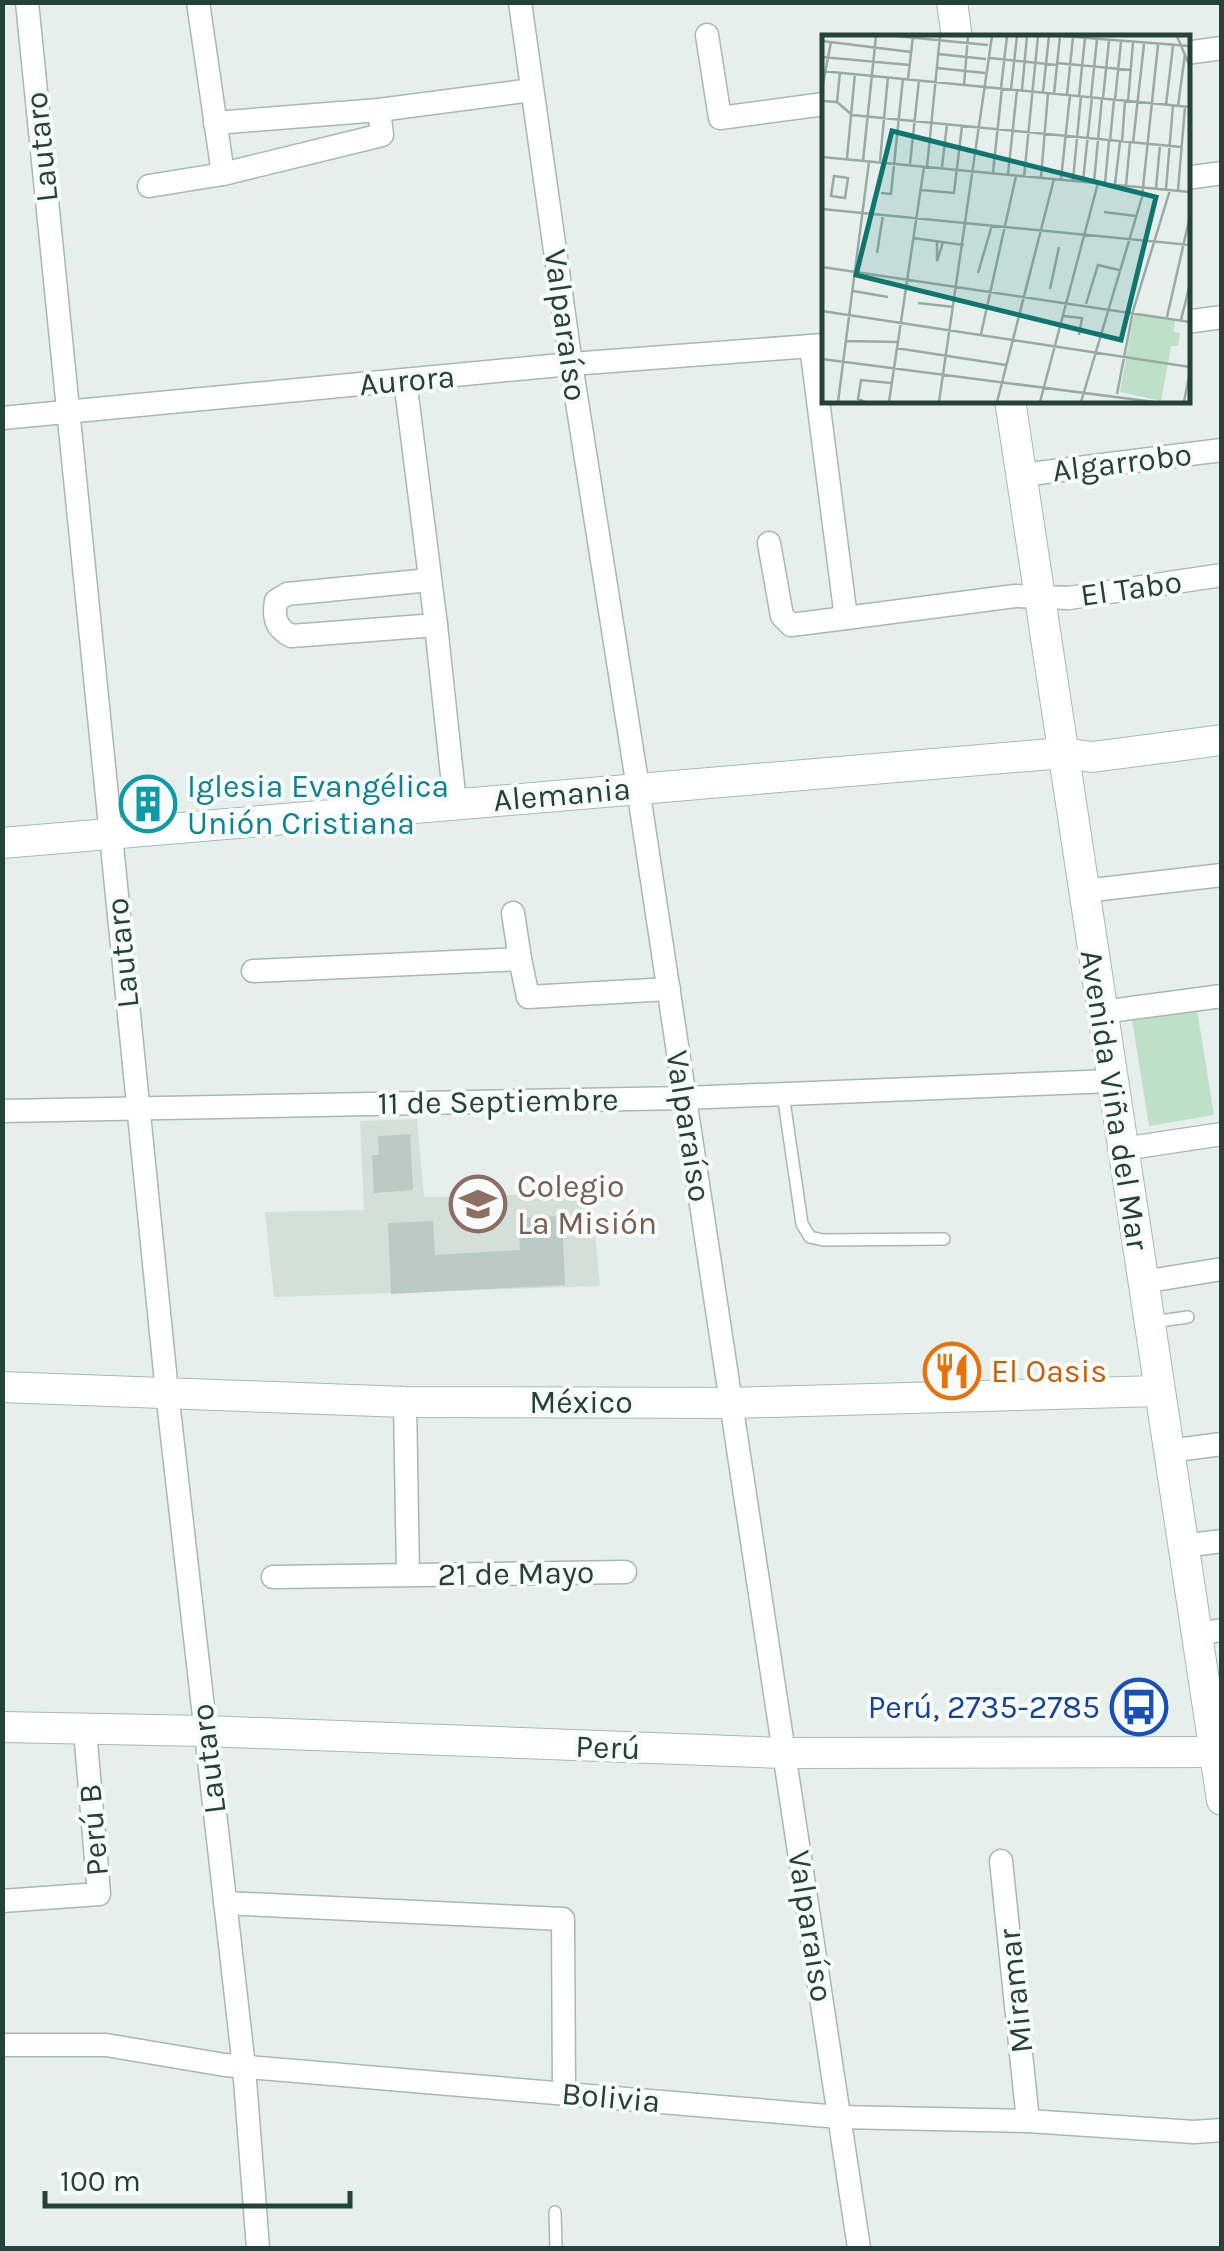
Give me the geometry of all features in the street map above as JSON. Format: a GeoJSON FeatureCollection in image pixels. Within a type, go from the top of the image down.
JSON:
{"type":"FeatureCollection","features":[{"type":"Feature","properties":{"kind":"main road"},"geometry":{"type":"LineString","coordinates":[[952,2],[957,35]]}},
{"type":"Feature","properties":{"kind":"main road","name":"Avenida Viña del Mar"},"geometry":{"type":"LineString","coordinates":[[1010,402],[1183,1546],[1209,1632],[1214,1752],[1222,1800]]}},
{"type":"Feature","properties":{"kind":"main road","name":"Alemania"},"geometry":{"type":"LineString","coordinates":[[1063,753],[1103,739],[1222,721]]}},
{"type":"Feature","properties":{"kind":"main road","name":"Alemania"},"geometry":{"type":"LineString","coordinates":[[2,842],[1063,753],[1092,757],[1222,740]]}},
{"type":"Feature","properties":{"kind":"main road","name":"México"},"geometry":{"type":"LineString","coordinates":[[2,1387],[405,1402],[731,1402],[1159,1391]]}},
{"type":"Feature","properties":{"kind":"main road","name":"Perú"},"geometry":{"type":"LineString","coordinates":[[2,1726],[784,1753],[1214,1752]]}},
{"type":"Feature","properties":{"kind":"street","name":"Lautaro"},"geometry":{"type":"LineString","coordinates":[[27,2],[167,1392],[244,2067],[258,2248]]}},
{"type":"Feature","properties":{"kind":"street"},"geometry":{"type":"LineString","coordinates":[[198,2],[223,174]]}},
{"type":"Feature","properties":{"kind":"street","name":"Valparaíso"},"geometry":{"type":"LineString","coordinates":[[520,2],[571,364],[859,2248]]}},
{"type":"Feature","properties":{"kind":"street"},"geometry":{"type":"LineString","coordinates":[[707,34],[720,118],[822,104]]}},
{"type":"Feature","properties":{"kind":"street"},"geometry":{"type":"LineString","coordinates":[[1189,53],[1222,48]]}},
{"type":"Feature","properties":{"kind":"street"},"geometry":{"type":"LineString","coordinates":[[214,123],[379,110],[532,90]]}},
{"type":"Feature","properties":{"kind":"street"},"geometry":{"type":"LineString","coordinates":[[149,186],[223,174],[382,136],[379,110]]}},
{"type":"Feature","properties":{"kind":"street"},"geometry":{"type":"LineString","coordinates":[[1189,178],[1222,173]]}},
{"type":"Feature","properties":{"kind":"street"},"geometry":{"type":"LineString","coordinates":[[1189,322],[1222,317]]}},
{"type":"Feature","properties":{"kind":"street","name":"Aurora"},"geometry":{"type":"LineString","coordinates":[[2,418],[571,364],[818,345],[822,384]]}},
{"type":"Feature","properties":{"kind":"street"},"geometry":{"type":"LineString","coordinates":[[405,380],[455,803]]}},
{"type":"Feature","properties":{"kind":"street","name":"Aurora"},"geometry":{"type":"LineString","coordinates":[[824,402],[846,618]]}},
{"type":"Feature","properties":{"kind":"street","name":"Algarrobo"},"geometry":{"type":"LineString","coordinates":[[1022,475],[1222,450]]}},
{"type":"Feature","properties":{"kind":"street"},"geometry":{"type":"LineString","coordinates":[[769,543],[782,616],[791,625],[1015,596],[1040,597]]}},
{"type":"Feature","properties":{"kind":"street","name":"El Tabo"},"geometry":{"type":"LineString","coordinates":[[1040,597],[1069,598],[1222,575]]}},
{"type":"Feature","properties":{"kind":"street"},"geometry":{"type":"LineString","coordinates":[[430,580],[287,594],[276,602],[273,616],[281,630],[291,636],[436,624]]}},
{"type":"Feature","properties":{"kind":"street"},"geometry":{"type":"LineString","coordinates":[[1084,892],[1222,875]]}},
{"type":"Feature","properties":{"kind":"street"},"geometry":{"type":"LineString","coordinates":[[513,913],[528,997],[669,990]]}},
{"type":"Feature","properties":{"kind":"street"},"geometry":{"type":"LineString","coordinates":[[253,970],[520,959]]}},
{"type":"Feature","properties":{"kind":"street"},"geometry":{"type":"LineString","coordinates":[[1102,1012],[1222,996]]}},
{"type":"Feature","properties":{"kind":"street","name":"11 de Septiembre"},"geometry":{"type":"LineString","coordinates":[[2,1112],[685,1098],[1112,1081]]}},
{"type":"Feature","properties":{"kind":"street"},"geometry":{"type":"LineString","coordinates":[[1123,1149],[1222,1134]]}},
{"type":"Feature","properties":{"kind":"street"},"geometry":{"type":"LineString","coordinates":[[1143,1282],[1222,1269]]}},
{"type":"Feature","properties":{"kind":"street","name":"21 de Mayo"},"geometry":{"type":"LineString","coordinates":[[405,1402],[408,1574]]}},
{"type":"Feature","properties":{"kind":"street"},"geometry":{"type":"LineString","coordinates":[[1168,1451],[1222,1444]]}},
{"type":"Feature","properties":{"kind":"street"},"geometry":{"type":"LineString","coordinates":[[1183,1546],[1222,1541]]}},
{"type":"Feature","properties":{"kind":"street","name":"21 de Mayo"},"geometry":{"type":"LineString","coordinates":[[273,1577],[625,1572]]}},
{"type":"Feature","properties":{"kind":"street","name":"Perú B"},"geometry":{"type":"LineString","coordinates":[[2,1901],[99,1894],[84,1730]]}},
{"type":"Feature","properties":{"kind":"street","name":"Miramar"},"geometry":{"type":"LineString","coordinates":[[1001,1862],[1028,2121]]}},
{"type":"Feature","properties":{"kind":"street"},"geometry":{"type":"LineString","coordinates":[[224,1903],[563,1919],[564,2093]]}},
{"type":"Feature","properties":{"kind":"street","name":"Bolivia"},"geometry":{"type":"LineString","coordinates":[[2,2045],[106,2045],[244,2067],[840,2117],[1222,2130]]}},
{"type":"Feature","properties":{"kind":"lane"},"geometry":{"type":"LineString","coordinates":[[782,1094],[802,1224],[810,1237],[944,1239]]}},
{"type":"Feature","properties":{"kind":"lane"},"geometry":{"type":"LineString","coordinates":[[1149,1322],[1188,1317]]}},
{"type":"Feature","properties":{"kind":"lane"},"geometry":{"type":"LineString","coordinates":[[555,2212],[556,2248]]}},
{"type":"Feature","properties":{"kind":"shaded area","name":"Colegio La Misión"},"geometry":{"type":"Polygon","coordinates":[[[417,1119],[424,1197],[591,1193],[600,1286],[274,1297],[265,1212],[364,1210],[360,1121],[417,1119]]]}},
{"type":"Feature","properties":{"kind":"green space"},"geometry":{"type":"Polygon","coordinates":[[[1197,1010],[1214,1115],[1149,1126],[1132,1020],[1197,1010]]]}},
{"type":"Feature","properties":{"kind":"building","name":"Iglesia Evangélica Unión Cristiana"},"geometry":{"type":"Polygon","coordinates":[[[167,791],[169,810],[129,813],[127,794],[167,791]]]}},
{"type":"Feature","properties":{"kind":"building"},"geometry":{"type":"Polygon","coordinates":[[[410,1134],[413,1190],[374,1193],[372,1155],[379,1155],[378,1136],[410,1134]]]}},
{"type":"Feature","properties":{"kind":"building"},"geometry":{"type":"Polygon","coordinates":[[[562,1216],[565,1285],[391,1294],[388,1223],[433,1221],[435,1255],[520,1250],[518,1218],[562,1216]]]}},
{"type":"Feature","properties":{"kind":"place","name":"Iglesia Evangélica Unión Cristiana"},"geometry":{"type":"Point","coordinates":[148,804]}},
{"type":"Feature","properties":{"kind":"place","name":"Colegio La Misión"},"geometry":{"type":"Point","coordinates":[478,1204]}},
{"type":"Feature","properties":{"kind":"place","name":"El Oasis"},"geometry":{"type":"Point","coordinates":[952,1371]}},
{"type":"Feature","properties":{"kind":"place","name":"Perú, 2735-2785"},"geometry":{"type":"Point","coordinates":[1139,1707]}}]}
